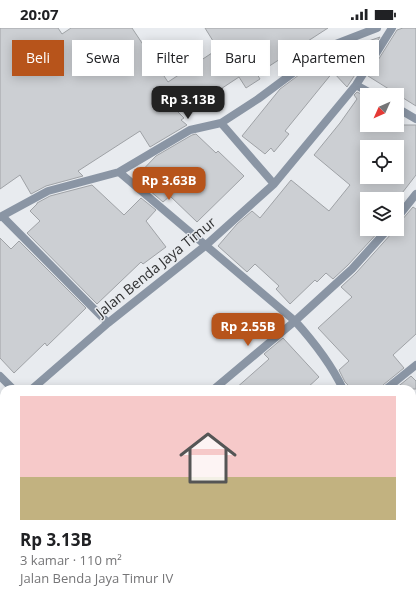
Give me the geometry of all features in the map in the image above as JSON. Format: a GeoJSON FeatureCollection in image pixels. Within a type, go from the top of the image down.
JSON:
{"type":"FeatureCollection","features":[{"type":"Feature","properties":{"kind":"street"},"geometry":{"type":"LineString","coordinates":[[108,323],[1,216],[48,191],[119,172],[190,130],[221,123],[258,99],[328,47],[377,28]]}},
{"type":"Feature","properties":{"kind":"street","name":"Jalan Benda Jaya Timur"},"geometry":{"type":"LineString","coordinates":[[37,385],[108,323],[205,246],[274,184],[356,85],[392,28]]}},
{"type":"Feature","properties":{"kind":"street"},"geometry":{"type":"LineString","coordinates":[[356,85],[361,88]]}},
{"type":"Feature","properties":{"kind":"street"},"geometry":{"type":"LineString","coordinates":[[404,112],[416,119]]}},
{"type":"Feature","properties":{"kind":"street"},"geometry":{"type":"LineString","coordinates":[[221,123],[274,184]]}},
{"type":"Feature","properties":{"kind":"street"},"geometry":{"type":"LineString","coordinates":[[119,172],[295,321],[316,344],[341,385]]}},
{"type":"Feature","properties":{"kind":"street"},"geometry":{"type":"LineString","coordinates":[[404,209],[416,194]]}},
{"type":"Feature","properties":{"kind":"street"},"geometry":{"type":"LineString","coordinates":[[219,385],[295,321],[352,269],[382,236]]}},
{"type":"Feature","properties":{"kind":"street"},"geometry":{"type":"LineString","coordinates":[[391,385],[416,365]]}},
{"type":"Feature","properties":{"kind":"street"},"geometry":{"type":"LineString","coordinates":[[0,376],[9,385]]}},
{"type":"Feature","properties":{"kind":"building"},"geometry":{"type":"Polygon","coordinates":[[[0,28],[58,28],[62,34],[71,28],[132,28],[142,43],[142,76],[164,76],[168,82],[177,76],[203,76],[203,59],[211,54],[211,76],[258,76],[260,79],[246,88],[239,77],[201,102],[189,92],[174,108],[184,118],[181,120],[187,125],[150,147],[140,131],[78,171],[83,176],[46,186],[31,194],[20,175],[0,189],[0,28]]]}},
{"type":"Feature","properties":{"kind":"building"},"geometry":{"type":"Polygon","coordinates":[[[205,28],[328,28],[309,40],[278,40],[278,60],[270,66],[270,40],[212,40],[205,28]]]}},
{"type":"Feature","properties":{"kind":"building"},"geometry":{"type":"Polygon","coordinates":[[[403,28],[416,28],[416,106],[404,98],[404,88],[387,88],[368,76],[379,76],[379,59],[397,30],[403,28]]]}},
{"type":"Feature","properties":{"kind":"building"},"geometry":{"type":"Polygon","coordinates":[[[297,76],[330,76],[285,131],[289,134],[274,152],[271,148],[265,154],[242,136],[280,89],[297,76]]]}},
{"type":"Feature","properties":{"kind":"building"},"geometry":{"type":"Polygon","coordinates":[[[337,76],[354,76],[347,87],[337,76]]]}},
{"type":"Feature","properties":{"kind":"building"},"geometry":{"type":"Polygon","coordinates":[[[357,92],[360,94],[360,132],[404,132],[404,125],[416,125],[416,175],[403,192],[360,192],[360,236],[375,236],[333,279],[326,273],[317,282],[315,280],[290,304],[276,289],[279,286],[255,264],[247,272],[218,246],[237,224],[252,211],[260,218],[291,180],[329,211],[350,185],[314,155],[357,99],[354,95],[357,92]]]}},
{"type":"Feature","properties":{"kind":"building"},"geometry":{"type":"Polygon","coordinates":[[[196,134],[216,153],[218,151],[244,176],[197,222],[170,196],[163,202],[135,178],[156,156],[196,134]]]}},
{"type":"Feature","properties":{"kind":"building"},"geometry":{"type":"Polygon","coordinates":[[[92,185],[124,215],[141,198],[156,210],[146,221],[166,247],[143,264],[141,262],[97,304],[27,233],[40,221],[30,211],[37,203],[50,196],[92,185]]]}},
{"type":"Feature","properties":{"kind":"building"},"geometry":{"type":"Polygon","coordinates":[[[413,207],[416,209],[416,334],[393,355],[404,368],[383,385],[348,385],[339,370],[349,361],[318,328],[352,297],[341,287],[356,273],[389,236],[404,236],[404,218],[413,207]]]}},
{"type":"Feature","properties":{"kind":"building"},"geometry":{"type":"Polygon","coordinates":[[[0,238],[11,249],[19,241],[86,308],[47,346],[45,343],[14,373],[0,358],[0,238]]]}},
{"type":"Feature","properties":{"kind":"building"},"geometry":{"type":"Polygon","coordinates":[[[283,338],[319,377],[310,385],[240,385],[269,359],[264,354],[283,338]]]}},
{"type":"Feature","properties":{"kind":"building"},"geometry":{"type":"Polygon","coordinates":[[[411,376],[416,381],[416,385],[400,385],[411,376]]]}}]}
